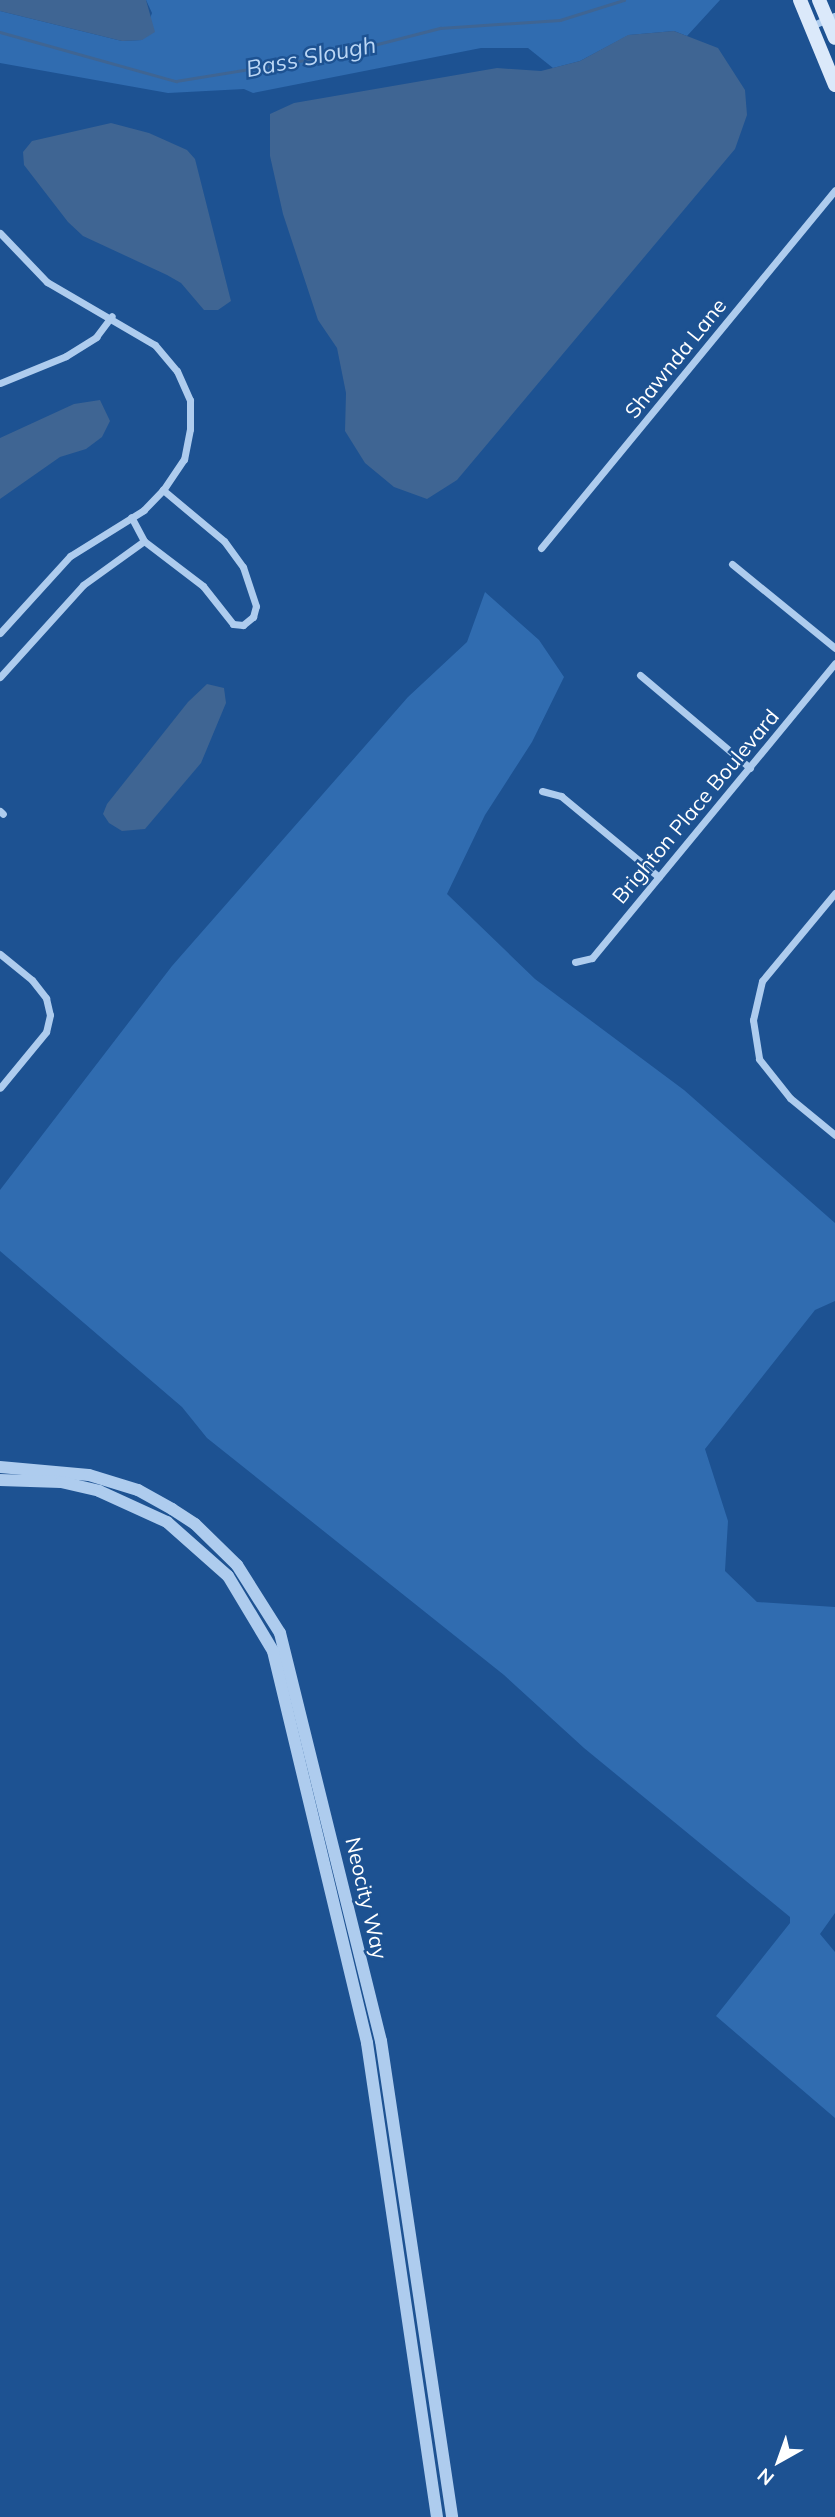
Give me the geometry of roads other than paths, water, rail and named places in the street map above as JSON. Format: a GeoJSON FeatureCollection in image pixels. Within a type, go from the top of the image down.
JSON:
{"type":"FeatureCollection","features":[{"type":"Feature","properties":{"kind":"main road"},"geometry":{"type":"LineString","coordinates":[[800,0],[835,85]]}},
{"type":"Feature","properties":{"kind":"main road"},"geometry":{"type":"LineString","coordinates":[[819,0],[831,18],[835,38]]}},
{"type":"Feature","properties":{"kind":"street"},"geometry":{"type":"LineString","coordinates":[[811,26],[831,18]]}},
{"type":"Feature","properties":{"kind":"street","name":"Shawnda Lane"},"geometry":{"type":"LineString","coordinates":[[541,548],[835,190]]}},
{"type":"Feature","properties":{"kind":"street"},"geometry":{"type":"LineString","coordinates":[[0,233],[47,282],[112,316],[155,345],[177,371],[190,400],[191,429],[184,458],[163,490],[131,517],[70,556],[0,633]]}},
{"type":"Feature","properties":{"kind":"street"},"geometry":{"type":"LineString","coordinates":[[0,383],[66,356],[96,337],[112,316]]}},
{"type":"Feature","properties":{"kind":"street"},"geometry":{"type":"LineString","coordinates":[[131,517],[144,541],[202,586],[233,624],[243,625],[253,617],[256,606],[243,568],[224,541],[163,490]]}},
{"type":"Feature","properties":{"kind":"street"},"geometry":{"type":"LineString","coordinates":[[0,677],[83,584],[144,541]]}},
{"type":"Feature","properties":{"kind":"street"},"geometry":{"type":"LineString","coordinates":[[732,564],[835,649]]}},
{"type":"Feature","properties":{"kind":"street","name":"Brighton Place Boulevard"},"geometry":{"type":"LineString","coordinates":[[575,962],[592,958],[835,663]]}},
{"type":"Feature","properties":{"kind":"street"},"geometry":{"type":"LineString","coordinates":[[639,675],[750,768]]}},
{"type":"Feature","properties":{"kind":"street"},"geometry":{"type":"LineString","coordinates":[[542,791],[561,796],[659,877]]}},
{"type":"Feature","properties":{"kind":"street"},"geometry":{"type":"LineString","coordinates":[[835,893],[762,981],[752,1020],[759,1059],[790,1098],[835,1135]]}},
{"type":"Feature","properties":{"kind":"street"},"geometry":{"type":"LineString","coordinates":[[0,954],[32,980],[46,998],[50,1015],[46,1032],[0,1088]]}},
{"type":"Feature","properties":{"kind":"street","name":"Neocity Way"},"geometry":{"type":"LineString","coordinates":[[0,1467],[65,1470],[138,1490],[217,1543],[268,1610],[289,1660],[390,2089],[452,2517]]}},
{"type":"Feature","properties":{"kind":"street","name":"Neocity Way"},"geometry":{"type":"LineString","coordinates":[[0,1480],[61,1482],[141,1508],[205,1552],[254,1614],[283,1684],[367,2043],[436,2517]]}},
{"type":"Feature","properties":{"kind":"street"},"geometry":{"type":"LineString","coordinates":[[254,1614],[268,1610]]}},
{"type":"Feature","properties":{"kind":"street"},"geometry":{"type":"LineString","coordinates":[[311,1809],[325,1804]]}},
{"type":"Feature","properties":{"kind":"waterway","name":"Bass Slough"},"geometry":{"type":"LineString","coordinates":[[0,32],[176,81],[331,56],[440,28],[560,20],[624,0]]}}]}
